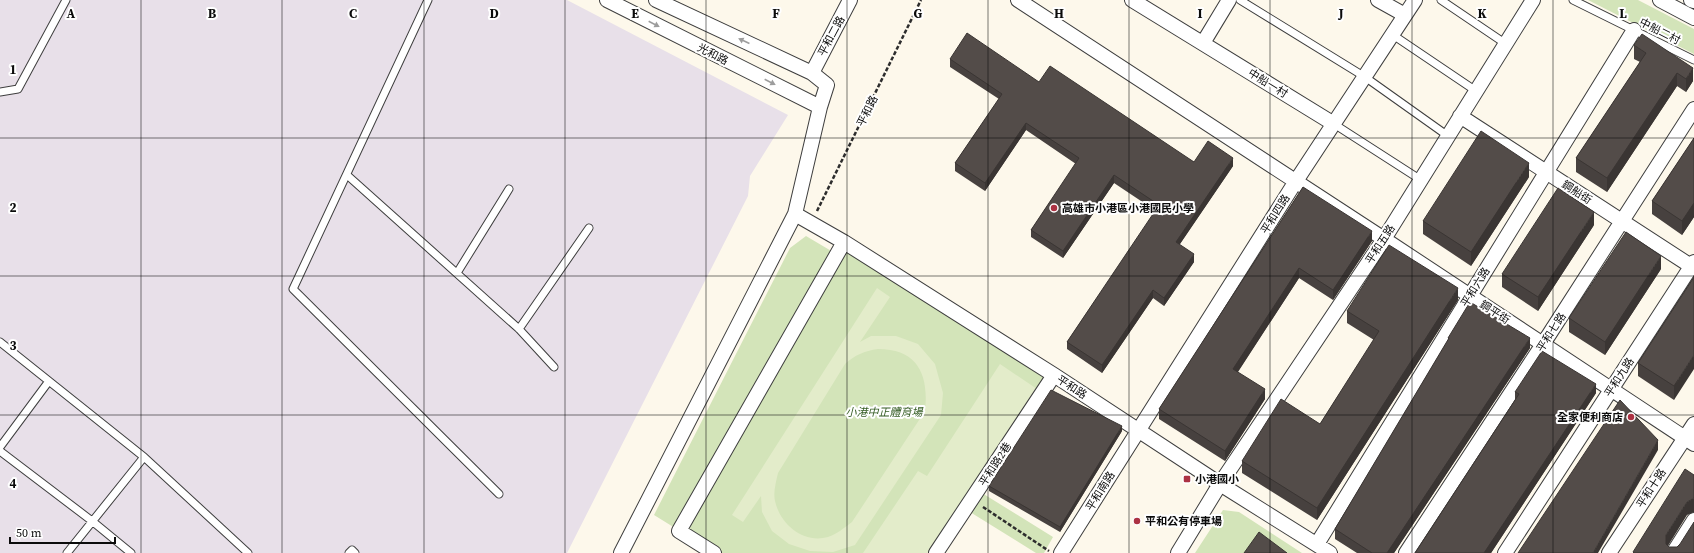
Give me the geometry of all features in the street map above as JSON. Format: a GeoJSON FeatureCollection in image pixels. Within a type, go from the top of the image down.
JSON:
{"type":"FeatureCollection","features":[{"type":"Feature","properties":{"kind":"street","name":"光和路"},"geometry":{"type":"LineString","coordinates":[[607,0],[820,108]]}},
{"type":"Feature","properties":{"kind":"street"},"geometry":{"type":"LineString","coordinates":[[621,553],[796,214],[820,108],[827,85],[812,73],[656,0]]}},
{"type":"Feature","properties":{"kind":"street","name":"平和二路"},"geometry":{"type":"LineString","coordinates":[[812,73],[850,0]]}},
{"type":"Feature","properties":{"kind":"street","name":"鋼平街"},"geometry":{"type":"LineString","coordinates":[[1018,0],[1470,295],[1689,441]]}},
{"type":"Feature","properties":{"kind":"street","name":"中船一村"},"geometry":{"type":"LineString","coordinates":[[1132,0],[1334,124]]}},
{"type":"Feature","properties":{"kind":"street"},"geometry":{"type":"LineString","coordinates":[[1202,43],[1229,0]]}},
{"type":"Feature","properties":{"kind":"street"},"geometry":{"type":"LineString","coordinates":[[1378,0],[1405,15]]}},
{"type":"Feature","properties":{"kind":"street","name":"平和四路"},"geometry":{"type":"LineString","coordinates":[[1138,430],[1296,181],[1415,0]]}},
{"type":"Feature","properties":{"kind":"street","name":"平和五路"},"geometry":{"type":"LineString","coordinates":[[1178,553],[1220,484],[1384,239],[1533,0]]}},
{"type":"Feature","properties":{"kind":"street"},"geometry":{"type":"LineString","coordinates":[[1660,0],[1694,18]]}},
{"type":"Feature","properties":{"kind":"street","name":"平和六路"},"geometry":{"type":"LineString","coordinates":[[1317,544],[1634,30]]}},
{"type":"Feature","properties":{"kind":"street","name":"平和七路"},"geometry":{"type":"LineString","coordinates":[[1406,553],[1543,344],[1694,109]]}},
{"type":"Feature","properties":{"kind":"street","name":"鋼船街"},"geometry":{"type":"LineString","coordinates":[[1460,116],[1693,265]]}},
{"type":"Feature","properties":{"kind":"street","name":"平和路"},"geometry":{"type":"LineString","coordinates":[[796,214],[812,222],[1054,375],[1220,484],[1330,553]]}},
{"type":"Feature","properties":{"kind":"street"},"geometry":{"type":"LineString","coordinates":[[714,553],[679,531],[844,242]]}},
{"type":"Feature","properties":{"kind":"street","name":"平和九路"},"geometry":{"type":"LineString","coordinates":[[1505,553],[1693,265]]}},
{"type":"Feature","properties":{"kind":"street","name":"平和路2巷"},"geometry":{"type":"LineString","coordinates":[[936,553],[1054,375]]}},
{"type":"Feature","properties":{"kind":"street","name":"平和十路"},"geometry":{"type":"LineString","coordinates":[[1609,553],[1689,441],[1694,424]]}},
{"type":"Feature","properties":{"kind":"street","name":"平和南路"},"geometry":{"type":"LineString","coordinates":[[1061,553],[1138,430]]}},
{"type":"Feature","properties":{"kind":"street"},"geometry":{"type":"LineString","coordinates":[[1673,553],[1694,520]]}},
{"type":"Feature","properties":{"kind":"lane"},"geometry":{"type":"LineString","coordinates":[[0,92],[18,89],[66,0]]}},
{"type":"Feature","properties":{"kind":"lane"},"geometry":{"type":"LineString","coordinates":[[428,0],[293,289],[499,494]]}},
{"type":"Feature","properties":{"kind":"lane"},"geometry":{"type":"LineString","coordinates":[[1240,0],[1365,77],[1448,136]]}},
{"type":"Feature","properties":{"kind":"lane"},"geometry":{"type":"LineString","coordinates":[[1441,0],[1506,44]]}},
{"type":"Feature","properties":{"kind":"lane","name":"中船二村"},"geometry":{"type":"LineString","coordinates":[[1573,0],[1694,60]]}},
{"type":"Feature","properties":{"kind":"lane"},"geometry":{"type":"LineString","coordinates":[[1392,35],[1476,91]]}},
{"type":"Feature","properties":{"kind":"lane"},"geometry":{"type":"LineString","coordinates":[[1334,124],[1421,180]]}},
{"type":"Feature","properties":{"kind":"lane"},"geometry":{"type":"LineString","coordinates":[[347,174],[519,330],[554,367]]}},
{"type":"Feature","properties":{"kind":"lane"},"geometry":{"type":"LineString","coordinates":[[457,273],[509,189]]}},
{"type":"Feature","properties":{"kind":"lane"},"geometry":{"type":"LineString","coordinates":[[519,330],[589,228]]}},
{"type":"Feature","properties":{"kind":"lane"},"geometry":{"type":"LineString","coordinates":[[0,342],[144,457],[248,553]]}},
{"type":"Feature","properties":{"kind":"lane"},"geometry":{"type":"LineString","coordinates":[[0,446],[49,381]]}},
{"type":"Feature","properties":{"kind":"lane"},"geometry":{"type":"LineString","coordinates":[[0,451],[92,521],[130,553]]}},
{"type":"Feature","properties":{"kind":"lane"},"geometry":{"type":"LineString","coordinates":[[67,553],[144,457]]}},
{"type":"Feature","properties":{"kind":"lane"},"geometry":{"type":"LineString","coordinates":[[349,553],[352,550],[355,553]]}},
{"type":"Feature","properties":{"kind":"path","name":"平和路"},"geometry":{"type":"LineString","coordinates":[[812,222],[921,0]]}},
{"type":"Feature","properties":{"kind":"path"},"geometry":{"type":"LineString","coordinates":[[972,499],[1053,553]]}},
{"type":"Feature","properties":{"kind":"shaded area"},"geometry":{"type":"Polygon","coordinates":[[[0,0],[567,0],[788,115],[750,176],[748,196],[567,553],[0,553],[0,0]]]}},
{"type":"Feature","properties":{"kind":"green space"},"geometry":{"type":"Polygon","coordinates":[[[1588,0],[1638,0],[1694,29],[1694,54],[1588,0]]]}},
{"type":"Feature","properties":{"kind":"green space"},"geometry":{"type":"Polygon","coordinates":[[[806,236],[833,252],[675,528],[654,515],[790,248],[806,236]]]}},
{"type":"Feature","properties":{"kind":"green space","name":"小港中正體育場"},"geometry":{"type":"Polygon","coordinates":[[[848,246],[1048,372],[929,553],[718,553],[682,531],[848,246]]]}},
{"type":"Feature","properties":{"kind":"green space"},"geometry":{"type":"Polygon","coordinates":[[[877,288],[890,297],[860,342],[871,336],[896,336],[918,344],[935,364],[943,393],[941,415],[855,545],[833,552],[810,551],[789,544],[772,531],[762,512],[761,496],[743,522],[732,515],[877,288]],[[878,349],[868,351],[852,358],[845,364],[778,473],[774,494],[778,509],[787,524],[802,535],[810,538],[828,537],[837,533],[852,522],[925,411],[925,386],[918,366],[912,359],[892,350],[878,349]]]}},
{"type":"Feature","properties":{"kind":"green space"},"geometry":{"type":"Polygon","coordinates":[[[1000,364],[1037,389],[929,553],[863,553],[918,471],[927,476],[1000,364]]]}},
{"type":"Feature","properties":{"kind":"green space"},"geometry":{"type":"Polygon","coordinates":[[[982,493],[1053,537],[1044,553],[1036,553],[970,512],[982,493]]]}},
{"type":"Feature","properties":{"kind":"green space"},"geometry":{"type":"Polygon","coordinates":[[[1223,510],[1239,512],[1302,553],[1195,553],[1223,510]]]}},
{"type":"Feature","properties":{"kind":"building"},"geometry":{"type":"Polygon","coordinates":[[[967,33],[1039,82],[1050,66],[1194,162],[1208,141],[1233,158],[1176,242],[1194,254],[1164,298],[1153,290],[1102,365],[1067,342],[1159,205],[1114,175],[1063,251],[1031,230],[1079,158],[1026,123],[985,183],[955,163],[1002,94],[950,59],[967,33]]]}},
{"type":"Feature","properties":{"kind":"building"},"geometry":{"type":"Polygon","coordinates":[[[1642,34],[1693,68],[1686,79],[1677,73],[1607,178],[1576,158],[1646,53],[1634,45],[1642,34]]]}},
{"type":"Feature","properties":{"kind":"building"},"geometry":{"type":"Polygon","coordinates":[[[1481,131],[1529,163],[1471,252],[1423,221],[1481,131]]]}},
{"type":"Feature","properties":{"kind":"building"},"geometry":{"type":"Polygon","coordinates":[[[1694,138],[1694,203],[1682,221],[1652,201],[1694,138]]]}},
{"type":"Feature","properties":{"kind":"building"},"geometry":{"type":"Polygon","coordinates":[[[1303,187],[1372,231],[1333,290],[1299,268],[1233,369],[1265,389],[1225,451],[1159,409],[1303,187]]]}},
{"type":"Feature","properties":{"kind":"building"},"geometry":{"type":"Polygon","coordinates":[[[1558,188],[1594,212],[1538,297],[1502,274],[1558,188]]]}},
{"type":"Feature","properties":{"kind":"building"},"geometry":{"type":"Polygon","coordinates":[[[1626,232],[1661,256],[1605,342],[1569,318],[1626,232]]]}},
{"type":"Feature","properties":{"kind":"building"},"geometry":{"type":"Polygon","coordinates":[[[1389,245],[1458,288],[1317,508],[1242,461],[1281,399],[1320,424],[1379,331],[1347,311],[1389,245]]]}},
{"type":"Feature","properties":{"kind":"building"},"geometry":{"type":"Polygon","coordinates":[[[1694,277],[1694,355],[1674,386],[1638,363],[1694,277]]]}},
{"type":"Feature","properties":{"kind":"building"},"geometry":{"type":"Polygon","coordinates":[[[1470,302],[1530,338],[1387,553],[1372,553],[1335,529],[1470,302]]]}},
{"type":"Feature","properties":{"kind":"building"},"geometry":{"type":"Polygon","coordinates":[[[1542,351],[1596,384],[1484,553],[1415,553],[1519,394],[1515,392],[1542,351]]]}},
{"type":"Feature","properties":{"kind":"building"},"geometry":{"type":"Polygon","coordinates":[[[1051,390],[1122,426],[1060,527],[989,486],[1051,390]]]}},
{"type":"Feature","properties":{"kind":"building"},"geometry":{"type":"Polygon","coordinates":[[[1620,400],[1658,440],[1593,553],[1518,553],[1620,400]]]}},
{"type":"Feature","properties":{"kind":"building"},"geometry":{"type":"Polygon","coordinates":[[[1685,469],[1694,475],[1694,498],[1687,502],[1666,535],[1666,544],[1669,547],[1677,547],[1694,522],[1694,553],[1634,553],[1633,552],[1685,469]]]}},
{"type":"Feature","properties":{"kind":"building"},"geometry":{"type":"Polygon","coordinates":[[[1259,532],[1287,553],[1244,553],[1259,532]]]}},
{"type":"Feature","properties":{"kind":"place","name":"高雄市小港區小港國民小學"},"geometry":{"type":"Point","coordinates":[1054,208]}},
{"type":"Feature","properties":{"kind":"place","name":"全家便利商店"},"geometry":{"type":"Point","coordinates":[1631,417]}},
{"type":"Feature","properties":{"kind":"place","name":"小港國小"},"geometry":{"type":"Point","coordinates":[1187,479]}},
{"type":"Feature","properties":{"kind":"place","name":"平和公有停車場"},"geometry":{"type":"Point","coordinates":[1137,521]}}]}
